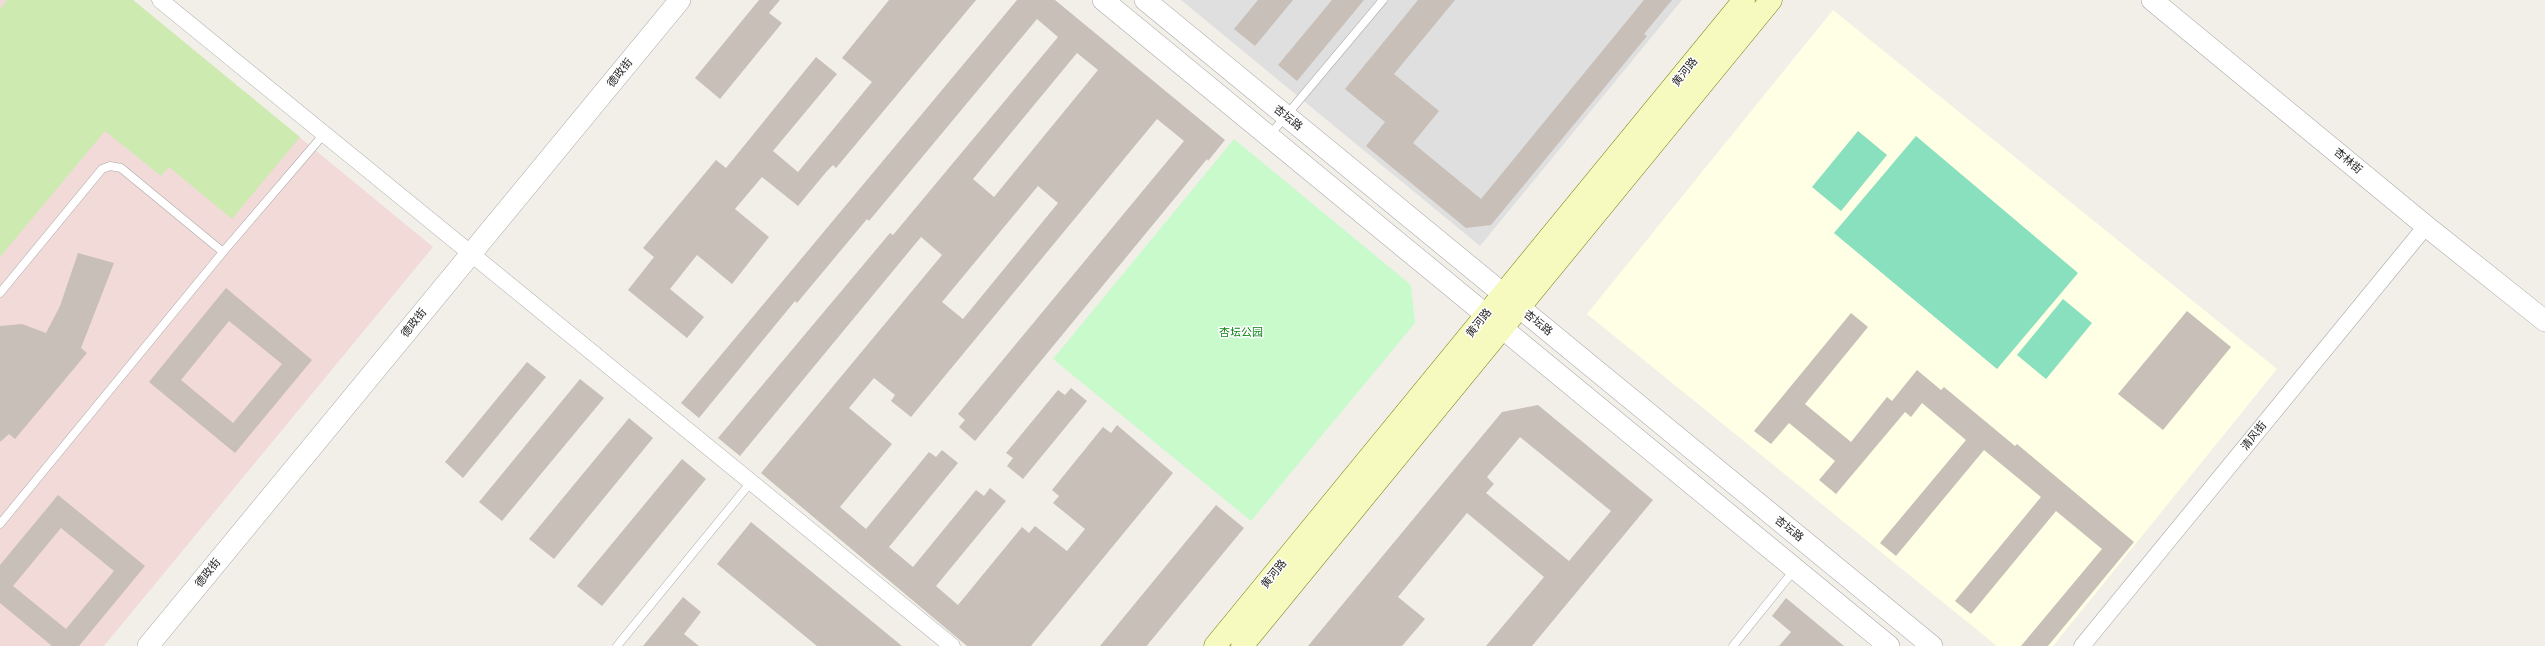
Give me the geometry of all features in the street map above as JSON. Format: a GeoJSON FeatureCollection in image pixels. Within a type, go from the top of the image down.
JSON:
{"type":"FeatureCollection","features":[{"type":"Feature","properties":{"kind":"main road","name":"黄河路"},"geometry":{"type":"LineString","coordinates":[[1242,646],[1493,321],[1744,0]]}},
{"type":"Feature","properties":{"kind":"main road","name":"黄河路"},"geometry":{"type":"LineString","coordinates":[[1510,300],[1771,0]]}},
{"type":"Feature","properties":{"kind":"main road","name":"黄河路"},"geometry":{"type":"LineString","coordinates":[[1215,646],[1493,321]]}},
{"type":"Feature","properties":{"kind":"street"},"geometry":{"type":"LineString","coordinates":[[160,0],[952,646]]}},
{"type":"Feature","properties":{"kind":"street","name":"德政街"},"geometry":{"type":"LineString","coordinates":[[148,646],[680,0]]}},
{"type":"Feature","properties":{"kind":"street"},"geometry":{"type":"LineString","coordinates":[[1103,0],[1889,646]]}},
{"type":"Feature","properties":{"kind":"street","name":"杏坛路"},"geometry":{"type":"LineString","coordinates":[[1145,0],[1932,646]]}},
{"type":"Feature","properties":{"kind":"street","name":"杏林街"},"geometry":{"type":"LineString","coordinates":[[2152,0],[2426,226],[2545,321]]}},
{"type":"Feature","properties":{"kind":"street","name":"清风街"},"geometry":{"type":"LineString","coordinates":[[2082,646],[2426,226]]}},
{"type":"Feature","properties":{"kind":"lane"},"geometry":{"type":"LineString","coordinates":[[1269,137],[1383,0]]}},
{"type":"Feature","properties":{"kind":"lane"},"geometry":{"type":"LineString","coordinates":[[0,524],[223,252],[324,134]]}},
{"type":"Feature","properties":{"kind":"lane"},"geometry":{"type":"LineString","coordinates":[[0,293],[102,169],[110,166],[121,168],[223,252]]}},
{"type":"Feature","properties":{"kind":"lane"},"geometry":{"type":"LineString","coordinates":[[617,646],[751,482]]}},
{"type":"Feature","properties":{"kind":"lane"},"geometry":{"type":"LineString","coordinates":[[1732,646],[1795,570]]}},
{"type":"Feature","properties":{"kind":"shaded area"},"geometry":{"type":"Polygon","coordinates":[[[0,0],[133,0],[433,247],[104,646],[0,646],[0,0]]]}},
{"type":"Feature","properties":{"kind":"shaded area"},"geometry":{"type":"Polygon","coordinates":[[[1181,0],[1682,0],[1480,246],[1181,0]]]}},
{"type":"Feature","properties":{"kind":"shaded area"},"geometry":{"type":"Polygon","coordinates":[[[1833,10],[2277,369],[2053,646],[1997,646],[1587,314],[1833,10]]]}},
{"type":"Feature","properties":{"kind":"green space"},"geometry":{"type":"Polygon","coordinates":[[[7,0],[133,0],[300,137],[232,219],[169,167],[161,176],[105,131],[0,257],[0,9],[7,0]]]}},
{"type":"Feature","properties":{"kind":"green space"},"geometry":{"type":"Polygon","coordinates":[[[1858,131],[1887,155],[1841,211],[1812,187],[1858,131]]]}},
{"type":"Feature","properties":{"kind":"green space"},"geometry":{"type":"Polygon","coordinates":[[[1916,136],[2078,273],[1997,369],[1834,233],[1916,136]]]}},
{"type":"Feature","properties":{"kind":"green space","name":"杏坛公园"},"geometry":{"type":"Polygon","coordinates":[[[1234,139],[1411,285],[1415,323],[1251,521],[1053,359],[1234,139]]]}},
{"type":"Feature","properties":{"kind":"green space"},"geometry":{"type":"Polygon","coordinates":[[[2063,299],[2092,323],[2046,379],[2017,355],[2063,299]]]}},
{"type":"Feature","properties":{"kind":"building"},"geometry":{"type":"Polygon","coordinates":[[[759,0],[780,0],[769,13],[782,23],[720,99],[695,78],[759,0]]]}},
{"type":"Feature","properties":{"kind":"building"},"geometry":{"type":"Polygon","coordinates":[[[889,0],[976,0],[836,168],[833,165],[827,171],[798,206],[762,177],[735,209],[769,237],[732,284],[697,255],[670,289],[704,317],[687,338],[628,290],[654,257],[643,248],[716,160],[726,168],[816,57],[837,74],[773,151],[798,172],[872,82],[842,58],[889,0]]]}},
{"type":"Feature","properties":{"kind":"building"},"geometry":{"type":"Polygon","coordinates":[[[1017,0],[1055,0],[1225,140],[1208,161],[1207,159],[975,441],[959,427],[965,420],[958,414],[1184,141],[1157,119],[911,417],[891,401],[895,395],[874,378],[849,408],[892,444],[840,507],[866,529],[929,452],[936,457],[942,450],[958,463],[889,547],[913,567],[976,490],[984,496],[990,488],[1006,501],[936,586],[958,605],[1022,527],[1029,533],[1035,526],[1067,551],[1085,529],[1053,503],[1059,496],[1052,490],[1103,427],[1111,433],[1117,425],[1173,473],[1031,646],[967,646],[761,473],[942,255],[921,237],[740,456],[718,438],[890,233],[893,235],[1058,37],[1037,19],[869,221],[867,219],[797,303],[795,301],[699,418],[681,403],[1017,0]],[[1077,53],[973,179],[994,197],[1098,70],[1077,53]],[[1038,186],[942,302],[963,319],[1058,203],[1038,186]]]}},
{"type":"Feature","properties":{"kind":"building"},"geometry":{"type":"Polygon","coordinates":[[[1258,0],[1293,0],[1255,46],[1234,29],[1258,0]]]}},
{"type":"Feature","properties":{"kind":"building"},"geometry":{"type":"Polygon","coordinates":[[[1332,0],[1364,0],[1297,81],[1278,65],[1332,0]]]}},
{"type":"Feature","properties":{"kind":"building"},"geometry":{"type":"Polygon","coordinates":[[[1418,0],[1455,0],[1394,74],[1439,111],[1413,143],[1481,199],[1644,0],[1672,0],[1644,34],[1647,36],[1491,225],[1466,228],[1366,146],[1385,122],[1345,89],[1418,0]]]}},
{"type":"Feature","properties":{"kind":"building"},"geometry":{"type":"Polygon","coordinates":[[[78,253],[114,263],[81,348],[87,353],[15,439],[9,434],[0,442],[0,326],[22,324],[46,333],[60,306],[78,253]]]}},
{"type":"Feature","properties":{"kind":"building"},"geometry":{"type":"Polygon","coordinates":[[[226,288],[312,360],[235,453],[149,382],[226,288]],[[229,321],[181,380],[233,423],[282,364],[229,321]]]}},
{"type":"Feature","properties":{"kind":"building"},"geometry":{"type":"Polygon","coordinates":[[[2187,311],[2231,347],[2163,430],[2118,394],[2187,311]]]}},
{"type":"Feature","properties":{"kind":"building"},"geometry":{"type":"Polygon","coordinates":[[[1851,313],[1868,327],[1805,404],[1851,442],[1887,397],[1892,401],[1917,370],[1941,390],[1944,387],[2015,446],[2017,444],[2134,542],[2048,646],[2021,646],[2102,549],[2056,511],[1971,614],[1955,601],[2041,497],[1984,450],[1896,556],[1880,543],[1966,440],[1922,403],[1911,417],[1905,412],[1836,494],[1819,480],[1835,461],[1789,423],[1771,444],[1754,431],[1851,313]]]}},
{"type":"Feature","properties":{"kind":"building"},"geometry":{"type":"Polygon","coordinates":[[[527,362],[546,377],[463,478],[445,462],[527,362]]]}},
{"type":"Feature","properties":{"kind":"building"},"geometry":{"type":"Polygon","coordinates":[[[580,379],[604,398],[502,521],[479,502],[580,379]]]}},
{"type":"Feature","properties":{"kind":"building"},"geometry":{"type":"Polygon","coordinates":[[[1071,388],[1087,401],[1023,479],[1007,466],[1013,458],[1006,453],[1058,390],[1065,395],[1071,388]]]}},
{"type":"Feature","properties":{"kind":"building"},"geometry":{"type":"Polygon","coordinates":[[[1538,405],[1653,500],[1532,646],[1486,646],[1544,577],[1467,513],[1398,597],[1425,619],[1402,646],[1308,646],[1502,412],[1538,405]],[[1520,437],[1487,477],[1494,484],[1486,493],[1569,561],[1611,511],[1520,437]]]}},
{"type":"Feature","properties":{"kind":"building"},"geometry":{"type":"Polygon","coordinates":[[[629,418],[653,438],[554,559],[529,539],[629,418]]]}},
{"type":"Feature","properties":{"kind":"building"},"geometry":{"type":"Polygon","coordinates":[[[682,459],[706,479],[602,606],[577,586],[682,459]]]}},
{"type":"Feature","properties":{"kind":"building"},"geometry":{"type":"Polygon","coordinates":[[[58,495],[145,566],[79,646],[52,646],[0,603],[0,565],[58,495]],[[61,528],[13,586],[66,629],[114,571],[61,528]]]}},
{"type":"Feature","properties":{"kind":"building"},"geometry":{"type":"Polygon","coordinates":[[[1216,505],[1244,528],[1147,646],[1100,646],[1216,505]]]}},
{"type":"Feature","properties":{"kind":"building"},"geometry":{"type":"Polygon","coordinates":[[[751,522],[902,646],[817,646],[717,564],[751,522]]]}},
{"type":"Feature","properties":{"kind":"building"},"geometry":{"type":"Polygon","coordinates":[[[683,597],[701,612],[684,634],[699,646],[643,646],[683,597]]]}},
{"type":"Feature","properties":{"kind":"building"},"geometry":{"type":"Polygon","coordinates":[[[1786,598],[1844,646],[1779,646],[1791,632],[1772,616],[1786,598]]]}}]}
